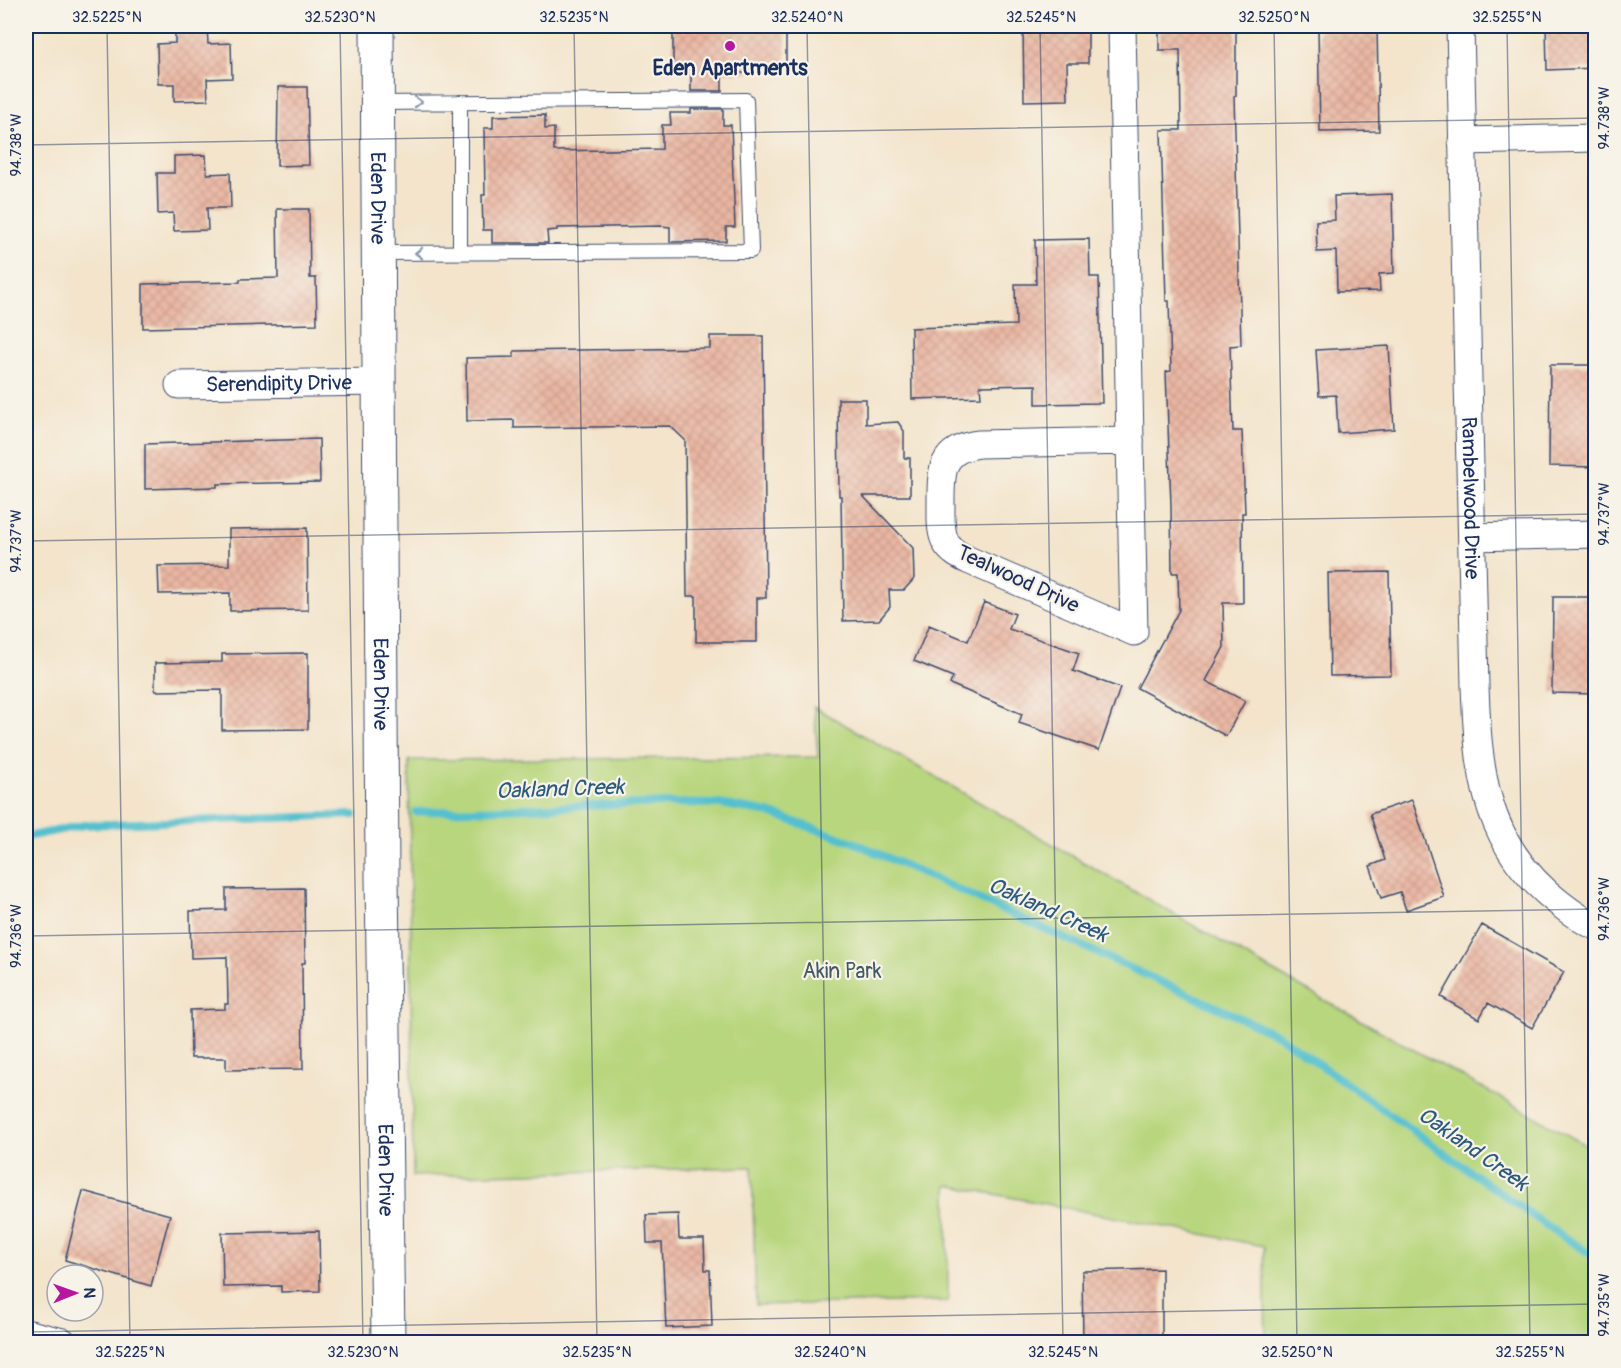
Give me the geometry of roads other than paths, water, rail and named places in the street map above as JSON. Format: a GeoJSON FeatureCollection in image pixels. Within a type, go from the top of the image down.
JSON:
{"type":"FeatureCollection","features":[{"type":"Feature","properties":{"kind":"street","name":"Eden Drive"},"geometry":{"type":"LineString","coordinates":[[377,26],[388,1342]]}},
{"type":"Feature","properties":{"kind":"street","name":"Tealwood Drive"},"geometry":{"type":"LineString","coordinates":[[1122,26],[1134,632],[968,560],[952,551],[945,542],[941,526],[941,472],[945,461],[959,449],[979,444],[1130,441]]}},
{"type":"Feature","properties":{"kind":"street","name":"Rambelwood Drive"},"geometry":{"type":"LineString","coordinates":[[1460,26],[1477,729],[1486,795],[1502,835],[1527,872],[1554,899],[1596,926]]}},
{"type":"Feature","properties":{"kind":"street"},"geometry":{"type":"LineString","coordinates":[[1462,141],[1596,138]]}},
{"type":"Feature","properties":{"kind":"street","name":"Serendipity Drive"},"geometry":{"type":"LineString","coordinates":[[180,385],[379,382]]}},
{"type":"Feature","properties":{"kind":"street"},"geometry":{"type":"LineString","coordinates":[[1473,537],[1596,534]]}},
{"type":"Feature","properties":{"kind":"street"},"geometry":{"type":"LineString","coordinates":[[26,1333],[63,1342]]}},
{"type":"Feature","properties":{"kind":"lane"},"geometry":{"type":"LineString","coordinates":[[377,103],[746,100],[751,251],[378,253]]}},
{"type":"Feature","properties":{"kind":"lane"},"geometry":{"type":"LineString","coordinates":[[460,102],[460,252]]}},
{"type":"Feature","properties":{"kind":"waterway","name":"Oakland Creek"},"geometry":{"type":"LineString","coordinates":[[416,812],[667,803],[720,804],[769,813],[853,842],[1278,1035],[1554,1231],[1596,1257]]}},
{"type":"Feature","properties":{"kind":"waterway","name":"Oakland Creek"},"geometry":{"type":"LineString","coordinates":[[26,837],[84,825],[354,815]]}},
{"type":"Feature","properties":{"kind":"place","name":"Eden Apartments"},"geometry":{"type":"Point","coordinates":[730,46]}},
{"type":"Feature","properties":{"kind":"park label","name":"Akin Park"},"geometry":{"type":"Point","coordinates":[842,971]}}]}
